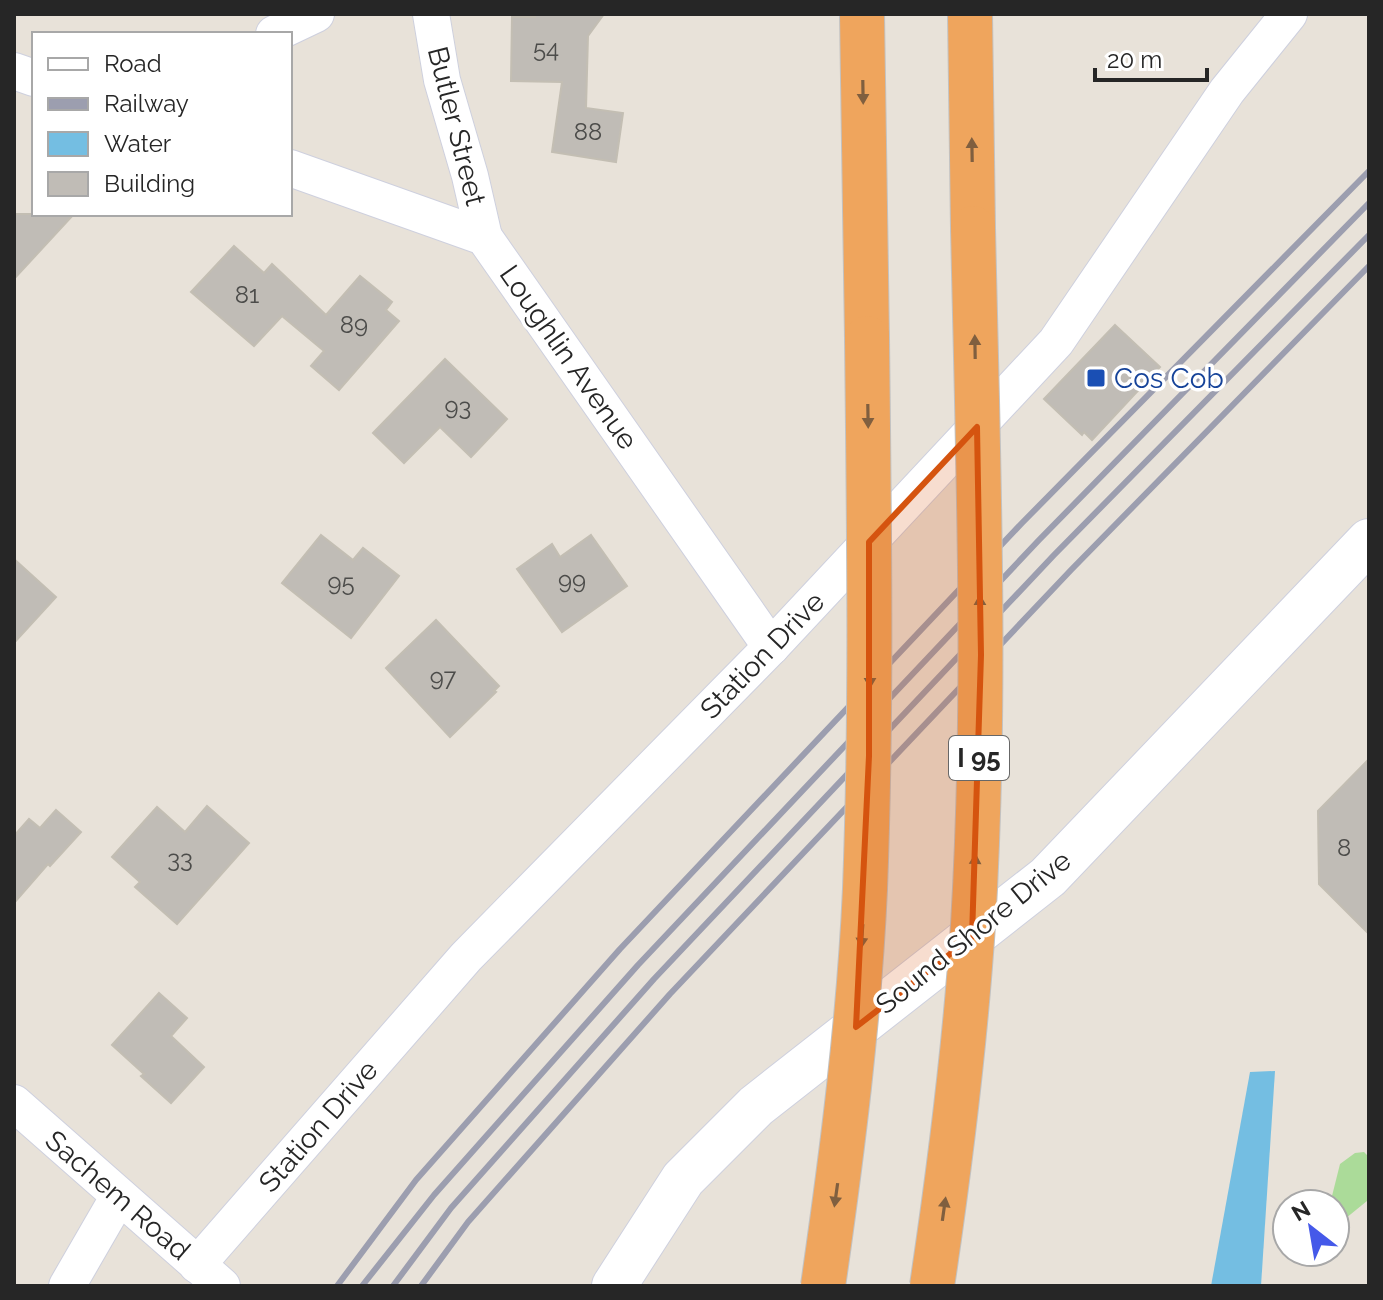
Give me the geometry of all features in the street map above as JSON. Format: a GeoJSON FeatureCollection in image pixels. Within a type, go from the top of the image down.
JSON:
{"type":"FeatureCollection","features":[{"type":"Feature","properties":{"kind":"highway"},"geometry":{"type":"LineString","coordinates":[[823,1286],[842,1160],[856,1026],[865,892],[870,620],[862,14]]}},
{"type":"Feature","properties":{"kind":"highway","name":"I 95"},"geometry":{"type":"LineString","coordinates":[[932,1286],[946,1198],[963,1046],[973,925],[978,789],[981,655],[970,14]]}},
{"type":"Feature","properties":{"kind":"main road","name":"Sound Shore Drive"},"geometry":{"type":"LineString","coordinates":[[614,1286],[683,1179],[756,1106],[1048,877],[1369,541]]}},
{"type":"Feature","properties":{"kind":"street"},"geometry":{"type":"LineString","coordinates":[[278,32],[316,14]]}},
{"type":"Feature","properties":{"kind":"street","name":"Butler Street"},"geometry":{"type":"LineString","coordinates":[[431,14],[442,80],[484,237]]}},
{"type":"Feature","properties":{"kind":"street","name":"Station Drive"},"geometry":{"type":"LineString","coordinates":[[209,1275],[466,957],[771,647],[1056,342],[1227,91],[1289,14]]}},
{"type":"Feature","properties":{"kind":"street","name":"Loughlin Avenue"},"geometry":{"type":"LineString","coordinates":[[292,169],[484,237],[771,647]]}},
{"type":"Feature","properties":{"kind":"street","name":"Sachem Road"},"geometry":{"type":"LineString","coordinates":[[14,1103],[209,1275]]}},
{"type":"Feature","properties":{"kind":"street"},"geometry":{"type":"LineString","coordinates":[[67,1286],[119,1196]]}},
{"type":"Feature","properties":{"kind":"highlighted area"},"geometry":{"type":"Polygon","coordinates":[[[977,427],[981,655],[972,937],[856,1027],[869,756],[869,542],[977,427]]]}},
{"type":"Feature","properties":{"kind":"green space"},"geometry":{"type":"Polygon","coordinates":[[[1364,1152],[1369,1157],[1369,1197],[1351,1214],[1351,1188],[1334,1188],[1340,1164],[1355,1153],[1364,1152]]]}},
{"type":"Feature","properties":{"kind":"water"},"geometry":{"type":"Polygon","coordinates":[[[1275,1071],[1261,1286],[1211,1286],[1250,1072],[1275,1071]]]}},
{"type":"Feature","properties":{"kind":"building"},"geometry":{"type":"Polygon","coordinates":[[[535,14],[604,14],[588,36],[586,108],[623,113],[616,162],[552,152],[562,82],[511,81],[512,17],[535,17],[535,14]]]}},
{"type":"Feature","properties":{"kind":"building"},"geometry":{"type":"Polygon","coordinates":[[[14,214],[72,216],[14,279],[14,214]]]}},
{"type":"Feature","properties":{"kind":"building"},"geometry":{"type":"Polygon","coordinates":[[[234,246],[264,273],[272,264],[326,315],[360,276],[392,302],[386,310],[399,321],[339,390],[311,366],[324,351],[282,316],[254,346],[191,292],[234,246]]]}},
{"type":"Feature","properties":{"kind":"building"},"geometry":{"type":"Polygon","coordinates":[[[1115,325],[1160,367],[1092,440],[1084,432],[1082,435],[1044,399],[1115,325]]]}},
{"type":"Feature","properties":{"kind":"building"},"geometry":{"type":"Polygon","coordinates":[[[445,359],[507,419],[471,457],[440,427],[404,463],[373,433],[445,359]]]}},
{"type":"Feature","properties":{"kind":"building"},"geometry":{"type":"Polygon","coordinates":[[[321,535],[353,560],[363,548],[399,576],[351,638],[282,583],[321,535]]]}},
{"type":"Feature","properties":{"kind":"building"},"geometry":{"type":"Polygon","coordinates":[[[591,535],[627,586],[562,632],[517,569],[552,544],[560,557],[591,535]]]}},
{"type":"Feature","properties":{"kind":"building"},"geometry":{"type":"Polygon","coordinates":[[[14,559],[56,597],[14,643],[14,559]]]}},
{"type":"Feature","properties":{"kind":"building"},"geometry":{"type":"Polygon","coordinates":[[[436,620],[499,686],[450,737],[386,668],[436,620]]]}},
{"type":"Feature","properties":{"kind":"building"},"geometry":{"type":"Polygon","coordinates":[[[1369,759],[1369,934],[1319,884],[1318,811],[1369,759]]]}},
{"type":"Feature","properties":{"kind":"building"},"geometry":{"type":"Polygon","coordinates":[[[207,806],[249,843],[177,924],[135,887],[140,882],[112,857],[157,807],[185,832],[207,806]]]}},
{"type":"Feature","properties":{"kind":"building"},"geometry":{"type":"Polygon","coordinates":[[[56,810],[81,832],[14,903],[14,836],[29,819],[40,828],[56,810]]]}},
{"type":"Feature","properties":{"kind":"building"},"geometry":{"type":"Polygon","coordinates":[[[159,993],[187,1018],[171,1036],[204,1067],[171,1103],[112,1045],[159,993]]]}},
{"type":"Feature","properties":{"kind":"railway"},"geometry":{"type":"LineString","coordinates":[[337,1286],[416,1180],[620,949],[1022,523],[1369,171]]}},
{"type":"Feature","properties":{"kind":"railway"},"geometry":{"type":"LineString","coordinates":[[362,1286],[434,1195],[638,965],[1039,540],[1369,203]]}},
{"type":"Feature","properties":{"kind":"railway"},"geometry":{"type":"LineString","coordinates":[[393,1286],[451,1208],[654,979],[1054,555],[1369,235]]}},
{"type":"Feature","properties":{"kind":"railway"},"geometry":{"type":"LineString","coordinates":[[421,1286],[468,1222],[670,994],[1071,570],[1369,266]]}},
{"type":"Feature","properties":{"kind":"place","name":"Cos Cob"},"geometry":{"type":"Point","coordinates":[1096,378]}}]}
